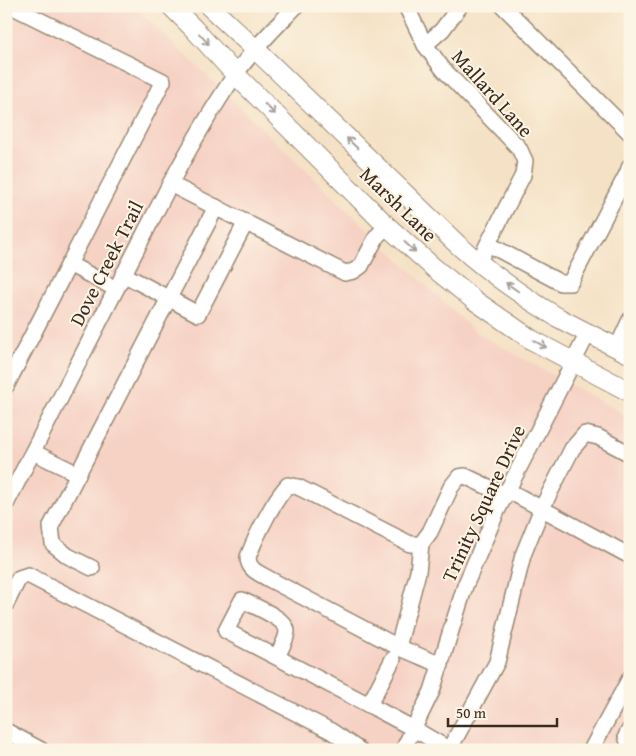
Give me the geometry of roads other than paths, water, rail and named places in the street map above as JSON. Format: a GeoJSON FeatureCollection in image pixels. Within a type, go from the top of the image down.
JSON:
{"type":"FeatureCollection","features":[{"type":"Feature","properties":{"kind":"main road","name":"Marsh Lane"},"geometry":{"type":"LineString","coordinates":[[171,6],[194,28],[235,74],[387,226],[434,268],[474,300],[532,340],[630,392]]}},
{"type":"Feature","properties":{"kind":"main road","name":"Marsh Lane"},"geometry":{"type":"LineString","coordinates":[[209,6],[478,263],[556,316],[623,351]]}},
{"type":"Feature","properties":{"kind":"street"},"geometry":{"type":"LineString","coordinates":[[6,386],[163,81],[11,6]]}},
{"type":"Feature","properties":{"kind":"street","name":"Dove Creek Trail"},"geometry":{"type":"LineString","coordinates":[[6,504],[193,141],[235,74],[255,49],[296,6]]}},
{"type":"Feature","properties":{"kind":"street","name":"Mallard Lane"},"geometry":{"type":"LineString","coordinates":[[406,6],[425,45],[443,69],[519,148],[525,161],[523,175],[478,263]]}},
{"type":"Feature","properties":{"kind":"street"},"geometry":{"type":"LineString","coordinates":[[425,45],[442,30],[460,6]]}},
{"type":"Feature","properties":{"kind":"street"},"geometry":{"type":"LineString","coordinates":[[503,6],[630,133]]}},
{"type":"Feature","properties":{"kind":"street"},"geometry":{"type":"LineString","coordinates":[[488,244],[561,283],[570,283],[630,166]]}},
{"type":"Feature","properties":{"kind":"street"},"geometry":{"type":"LineString","coordinates":[[170,184],[345,273],[354,272],[361,266],[377,236],[387,226]]}},
{"type":"Feature","properties":{"kind":"street"},"geometry":{"type":"LineString","coordinates":[[92,568],[68,556],[53,544],[51,526],[216,207]]}},
{"type":"Feature","properties":{"kind":"street"},"geometry":{"type":"LineString","coordinates":[[123,274],[198,314],[246,222]]}},
{"type":"Feature","properties":{"kind":"street"},"geometry":{"type":"LineString","coordinates":[[69,264],[116,288]]}},
{"type":"Feature","properties":{"kind":"street"},"geometry":{"type":"LineString","coordinates":[[623,351],[630,320]]}},
{"type":"Feature","properties":{"kind":"street","name":"Trinity Square Drive"},"geometry":{"type":"LineString","coordinates":[[403,750],[432,691],[465,586],[497,511],[588,333]]}},
{"type":"Feature","properties":{"kind":"street"},"geometry":{"type":"LineString","coordinates":[[277,657],[414,729],[448,750],[497,662],[523,555],[542,508],[572,448],[585,434],[598,437],[630,454]]}},
{"type":"Feature","properties":{"kind":"street"},"geometry":{"type":"LineString","coordinates":[[33,452],[78,474]]}},
{"type":"Feature","properties":{"kind":"street"},"geometry":{"type":"LineString","coordinates":[[369,705],[396,653],[418,572],[421,544],[430,532],[451,487],[459,477],[466,476],[542,508],[630,556]]}},
{"type":"Feature","properties":{"kind":"street"},"geometry":{"type":"LineString","coordinates":[[421,544],[410,544],[298,487],[288,485],[282,491],[252,545],[248,562],[250,567],[269,579],[396,653],[440,665]]}},
{"type":"Feature","properties":{"kind":"street"},"geometry":{"type":"LineString","coordinates":[[6,604],[13,575],[28,575],[331,731],[354,748]]}},
{"type":"Feature","properties":{"kind":"street"},"geometry":{"type":"LineString","coordinates":[[591,750],[630,678]]}},
{"type":"Feature","properties":{"kind":"street"},"geometry":{"type":"LineString","coordinates":[[630,729],[626,736],[630,748]]}},
{"type":"Feature","properties":{"kind":"street"},"geometry":{"type":"LineString","coordinates":[[6,731],[41,750]]}}]}
